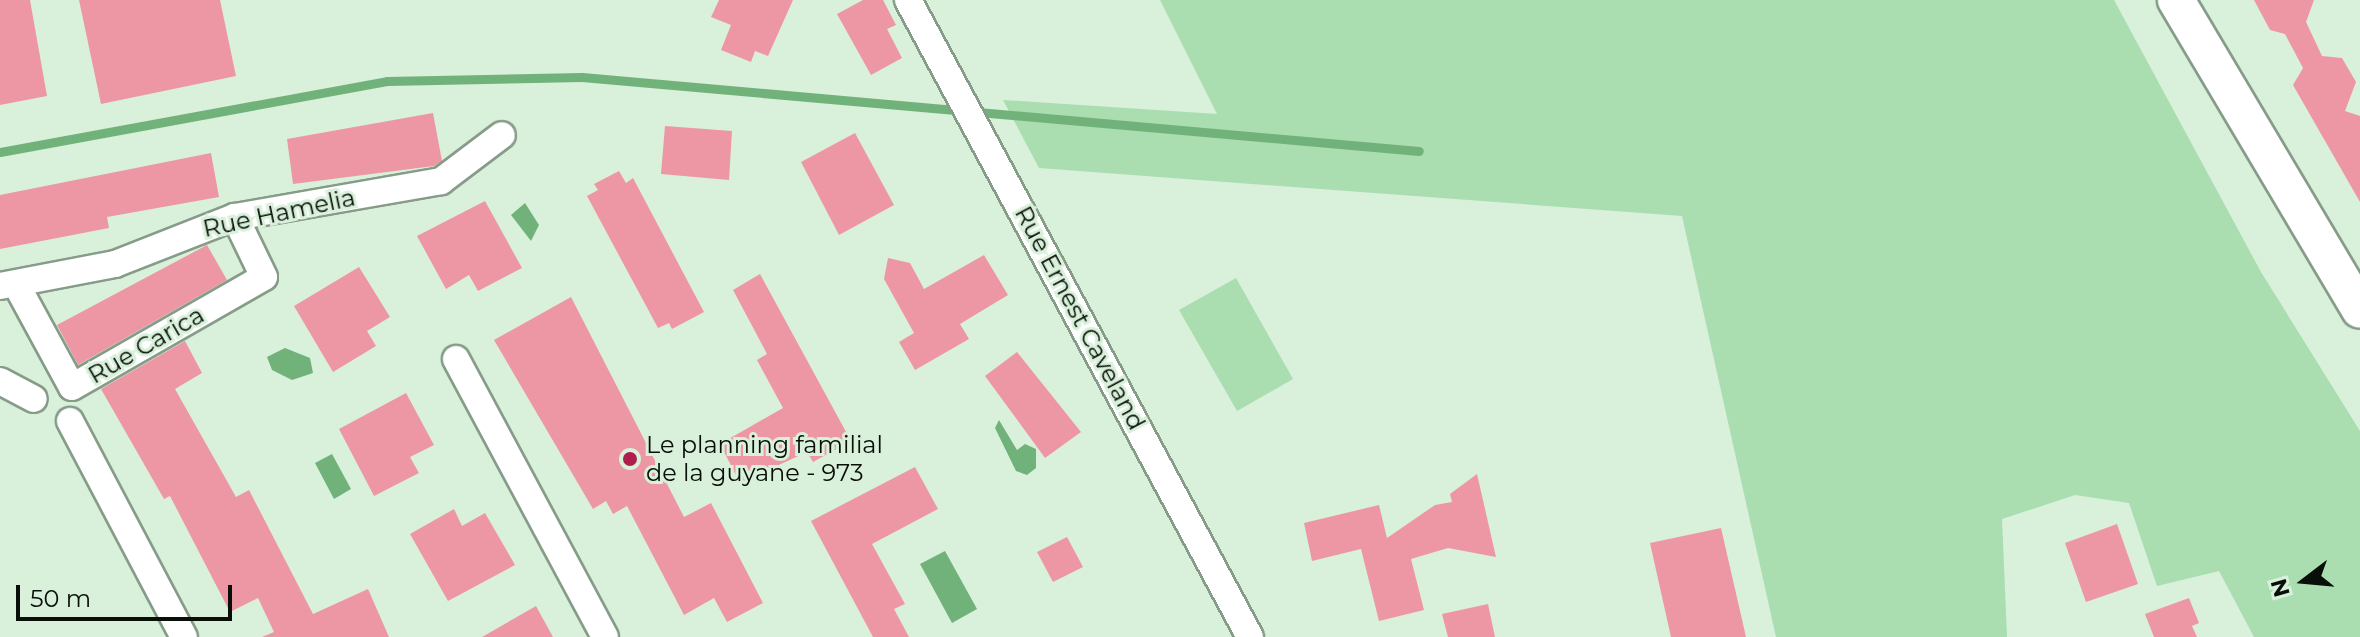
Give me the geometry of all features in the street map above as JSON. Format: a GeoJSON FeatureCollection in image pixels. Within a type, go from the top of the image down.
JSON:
{"type":"FeatureCollection","features":[{"type":"Feature","properties":{"kind":"street","name":"Rue Ernest Caveland"},"geometry":{"type":"LineString","coordinates":[[908,0],[961,93],[1250,637]]}},
{"type":"Feature","properties":{"kind":"street"},"geometry":{"type":"LineString","coordinates":[[2176,0],[2360,310]]}},
{"type":"Feature","properties":{"kind":"street","name":"Rue Hamelia"},"geometry":{"type":"LineString","coordinates":[[8,285],[115,264],[235,217],[441,181],[502,135]]}},
{"type":"Feature","properties":{"kind":"street","name":"Rue Carica"},"geometry":{"type":"LineString","coordinates":[[8,285],[72,387],[264,277],[235,217]]}},
{"type":"Feature","properties":{"kind":"street"},"geometry":{"type":"LineString","coordinates":[[456,359],[605,637]]}},
{"type":"Feature","properties":{"kind":"street"},"geometry":{"type":"LineString","coordinates":[[0,381],[34,399]]}},
{"type":"Feature","properties":{"kind":"street"},"geometry":{"type":"LineString","coordinates":[[70,421],[184,637]]}},
{"type":"Feature","properties":{"kind":"shaded area"},"geometry":{"type":"Polygon","coordinates":[[[1160,0],[2114,0],[2261,272],[2360,431],[2360,637],[2254,637],[2219,571],[2157,586],[2129,503],[2075,495],[2002,519],[2007,637],[1776,637],[1682,216],[1039,168],[1003,100],[1217,114],[1160,0]]]}},
{"type":"Feature","properties":{"kind":"shaded area"},"geometry":{"type":"Polygon","coordinates":[[[525,203],[539,225],[531,241],[511,215],[525,203]]]}},
{"type":"Feature","properties":{"kind":"shaded area"},"geometry":{"type":"Polygon","coordinates":[[[1236,278],[1293,379],[1237,411],[1179,310],[1236,278]]]}},
{"type":"Feature","properties":{"kind":"shaded area"},"geometry":{"type":"Polygon","coordinates":[[[285,348],[310,358],[313,373],[292,380],[272,370],[267,357],[285,348]]]}},
{"type":"Feature","properties":{"kind":"shaded area"},"geometry":{"type":"Polygon","coordinates":[[[999,420],[1017,450],[1025,444],[1036,449],[1036,468],[1027,475],[1016,471],[995,428],[999,420]]]}},
{"type":"Feature","properties":{"kind":"shaded area"},"geometry":{"type":"Polygon","coordinates":[[[332,454],[351,489],[334,499],[315,463],[332,454]]]}},
{"type":"Feature","properties":{"kind":"shaded area"},"geometry":{"type":"Polygon","coordinates":[[[945,551],[977,609],[952,623],[920,564],[945,551]]]}},
{"type":"Feature","properties":{"kind":"building"},"geometry":{"type":"Polygon","coordinates":[[[0,0],[30,0],[47,96],[0,105],[0,0]]]}},
{"type":"Feature","properties":{"kind":"building"},"geometry":{"type":"Polygon","coordinates":[[[79,0],[220,0],[236,76],[101,104],[79,0]]]}},
{"type":"Feature","properties":{"kind":"building"},"geometry":{"type":"Polygon","coordinates":[[[719,0],[793,0],[768,56],[755,51],[751,62],[721,50],[731,25],[711,17],[719,0]]]}},
{"type":"Feature","properties":{"kind":"building"},"geometry":{"type":"Polygon","coordinates":[[[863,0],[883,0],[896,25],[887,29],[902,58],[871,75],[837,14],[863,0]]]}},
{"type":"Feature","properties":{"kind":"building"},"geometry":{"type":"Polygon","coordinates":[[[2254,0],[2314,0],[2306,22],[2322,56],[2342,58],[2356,82],[2345,111],[2360,116],[2360,202],[2293,85],[2303,68],[2285,34],[2270,30],[2254,0]]]}},
{"type":"Feature","properties":{"kind":"building"},"geometry":{"type":"Polygon","coordinates":[[[433,113],[442,161],[434,166],[293,184],[287,139],[433,113]]]}},
{"type":"Feature","properties":{"kind":"building"},"geometry":{"type":"Polygon","coordinates":[[[665,126],[732,131],[729,180],[661,174],[665,126]]]}},
{"type":"Feature","properties":{"kind":"building"},"geometry":{"type":"Polygon","coordinates":[[[855,133],[894,205],[839,235],[801,162],[855,133]]]}},
{"type":"Feature","properties":{"kind":"building"},"geometry":{"type":"Polygon","coordinates":[[[211,153],[219,197],[107,217],[109,228],[0,249],[0,195],[211,153]]]}},
{"type":"Feature","properties":{"kind":"building"},"geometry":{"type":"Polygon","coordinates":[[[619,171],[626,183],[633,178],[704,312],[672,329],[669,323],[658,328],[587,196],[598,190],[594,184],[619,171]]]}},
{"type":"Feature","properties":{"kind":"building"},"geometry":{"type":"Polygon","coordinates":[[[485,201],[522,268],[478,291],[469,275],[446,289],[417,236],[485,201]]]}},
{"type":"Feature","properties":{"kind":"building"},"geometry":{"type":"Polygon","coordinates":[[[207,245],[227,280],[78,365],[57,325],[207,245]]]}},
{"type":"Feature","properties":{"kind":"building"},"geometry":{"type":"Polygon","coordinates":[[[984,255],[1008,295],[960,324],[969,339],[915,370],[899,342],[914,333],[884,279],[888,258],[910,263],[924,289],[984,255]]]}},
{"type":"Feature","properties":{"kind":"building"},"geometry":{"type":"Polygon","coordinates":[[[359,267],[390,317],[367,331],[376,346],[333,372],[294,306],[359,267]]]}},
{"type":"Feature","properties":{"kind":"building"},"geometry":{"type":"Polygon","coordinates":[[[760,274],[851,441],[813,462],[807,452],[740,483],[720,444],[783,408],[757,360],[767,354],[733,290],[760,274]]]}},
{"type":"Feature","properties":{"kind":"building"},"geometry":{"type":"Polygon","coordinates":[[[571,297],[684,517],[711,503],[763,603],[727,622],[714,598],[684,615],[627,506],[613,514],[606,501],[593,509],[494,340],[571,297]]]}},
{"type":"Feature","properties":{"kind":"building"},"geometry":{"type":"Polygon","coordinates":[[[185,341],[202,373],[175,389],[236,497],[249,490],[313,614],[368,589],[389,637],[262,637],[274,632],[258,598],[230,612],[170,496],[164,499],[101,389],[185,341]]]}},
{"type":"Feature","properties":{"kind":"building"},"geometry":{"type":"Polygon","coordinates":[[[1017,352],[1081,432],[1045,458],[985,376],[1017,352]]]}},
{"type":"Feature","properties":{"kind":"building"},"geometry":{"type":"Polygon","coordinates":[[[406,393],[434,445],[410,457],[419,473],[374,496],[339,429],[406,393]]]}},
{"type":"Feature","properties":{"kind":"building"},"geometry":{"type":"Polygon","coordinates":[[[915,467],[938,509],[872,544],[905,604],[894,609],[909,637],[873,637],[811,521],[915,467]]]}},
{"type":"Feature","properties":{"kind":"building"},"geometry":{"type":"Polygon","coordinates":[[[1477,474],[1496,557],[1448,548],[1411,559],[1424,610],[1379,621],[1361,549],[1312,561],[1304,523],[1379,505],[1387,538],[1435,505],[1452,502],[1450,494],[1477,474]]]}},
{"type":"Feature","properties":{"kind":"building"},"geometry":{"type":"Polygon","coordinates":[[[454,509],[462,526],[485,513],[515,565],[448,601],[410,534],[454,509]]]}},
{"type":"Feature","properties":{"kind":"building"},"geometry":{"type":"Polygon","coordinates":[[[2117,524],[2138,584],[2086,602],[2065,543],[2117,524]]]}},
{"type":"Feature","properties":{"kind":"building"},"geometry":{"type":"Polygon","coordinates":[[[1721,528],[1746,637],[1671,637],[1650,543],[1721,528]]]}},
{"type":"Feature","properties":{"kind":"building"},"geometry":{"type":"Polygon","coordinates":[[[1067,537],[1083,567],[1053,582],[1037,552],[1067,537]]]}},
{"type":"Feature","properties":{"kind":"building"},"geometry":{"type":"Polygon","coordinates":[[[2189,598],[2199,623],[2192,626],[2197,637],[2154,637],[2145,614],[2189,598]]]}},
{"type":"Feature","properties":{"kind":"building"},"geometry":{"type":"Polygon","coordinates":[[[1488,604],[1495,637],[1448,637],[1442,614],[1488,604]]]}},
{"type":"Feature","properties":{"kind":"building"},"geometry":{"type":"Polygon","coordinates":[[[536,606],[553,637],[482,637],[536,606]]]}},
{"type":"Feature","properties":{"kind":"waterway"},"geometry":{"type":"LineString","coordinates":[[0,152],[387,81],[582,77],[1419,151]]}},
{"type":"Feature","properties":{"kind":"place","name":"Le planning familial de la guyane - 973"},"geometry":{"type":"Point","coordinates":[630,459]}}]}
